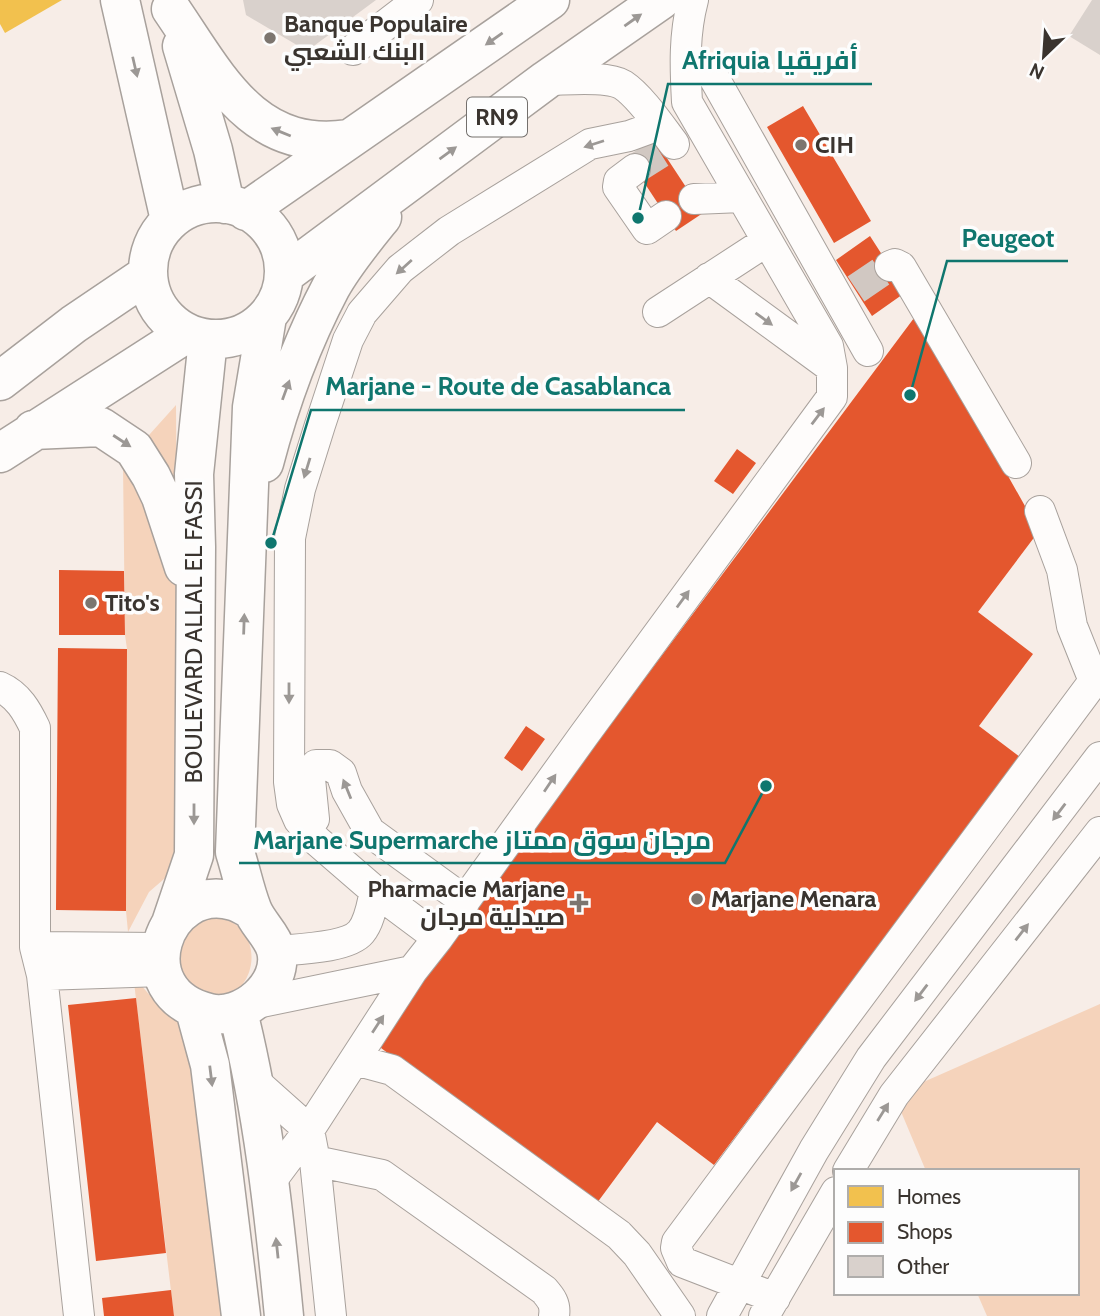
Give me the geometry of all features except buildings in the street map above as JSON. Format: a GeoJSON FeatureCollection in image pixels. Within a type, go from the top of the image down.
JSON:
{"type":"FeatureCollection","features":[{"type":"Feature","properties":{"kind":"main road"},"geometry":{"type":"LineString","coordinates":[[120,0],[170,220],[158,236],[150,254],[148,274],[151,292],[159,309],[171,323],[197,336],[229,338],[250,331],[267,317],[278,300],[285,274],[276,240],[263,223],[235,207],[213,150],[170,5]]}},
{"type":"Feature","properties":{"kind":"main road","name":"RN9"},"geometry":{"type":"LineString","coordinates":[[170,220],[186,210],[205,204],[235,207],[348,139],[550,0]]}},
{"type":"Feature","properties":{"kind":"main road","name":"RN9"},"geometry":{"type":"LineString","coordinates":[[285,274],[546,80],[661,0]]}},
{"type":"Feature","properties":{"kind":"main road"},"geometry":{"type":"LineString","coordinates":[[170,5],[218,78],[243,109],[257,120],[271,129],[302,139],[348,139]]}},
{"type":"Feature","properties":{"kind":"main road"},"geometry":{"type":"LineString","coordinates":[[247,551],[268,448],[295,365],[332,285],[411,180]]}},
{"type":"Feature","properties":{"kind":"main road"},"geometry":{"type":"LineString","coordinates":[[0,381],[74,324],[148,274]]}},
{"type":"Feature","properties":{"kind":"main road","name":"BOULEVARD ALLAL EL FASSI"},"geometry":{"type":"LineString","coordinates":[[252,910],[235,852],[252,407],[267,317]]}},
{"type":"Feature","properties":{"kind":"main road"},"geometry":{"type":"LineString","coordinates":[[0,453],[33,430],[197,336]]}},
{"type":"Feature","properties":{"kind":"main road","name":"BOULEVARD ALLAL EL FASSI"},"geometry":{"type":"LineString","coordinates":[[165,947],[194,855],[194,474],[197,336]]}},
{"type":"Feature","properties":{"kind":"main road"},"geometry":{"type":"LineString","coordinates":[[33,430],[101,427],[134,449],[161,498],[195,601]]}},
{"type":"Feature","properties":{"kind":"main road"},"geometry":{"type":"LineString","coordinates":[[209,900],[232,901],[252,910],[276,951],[275,971],[267,989],[245,1008],[216,1015],[195,1010],[180,1001],[169,988],[165,947],[188,908],[209,900]]}},
{"type":"Feature","properties":{"kind":"main road"},"geometry":{"type":"LineString","coordinates":[[245,1008],[253,1080],[271,1181],[284,1316]]}},
{"type":"Feature","properties":{"kind":"main road"},"geometry":{"type":"LineString","coordinates":[[195,1010],[210,1065],[240,1316]]}},
{"type":"Feature","properties":{"kind":"lane"},"geometry":{"type":"LineString","coordinates":[[353,50],[418,0]]}},
{"type":"Feature","properties":{"kind":"lane"},"geometry":{"type":"LineString","coordinates":[[271,1181],[309,1130],[412,971],[832,397],[832,368],[828,346],[687,102],[684,59],[686,25],[693,0]]}},
{"type":"Feature","properties":{"kind":"lane"},"geometry":{"type":"LineString","coordinates":[[713,76],[809,247],[847,295],[868,351]]}},
{"type":"Feature","properties":{"kind":"lane"},"geometry":{"type":"LineString","coordinates":[[546,80],[609,80],[623,85],[665,140]]}},
{"type":"Feature","properties":{"kind":"lane"},"geometry":{"type":"LineString","coordinates":[[438,938],[375,891],[316,840],[299,820],[292,804],[289,782],[290,538],[300,489],[348,340],[362,313],[400,269],[449,231],[590,144],[629,136],[665,140],[705,133],[739,123]]}},
{"type":"Feature","properties":{"kind":"lane"},"geometry":{"type":"LineString","coordinates":[[635,169],[619,181],[618,187],[647,229],[666,216]]}},
{"type":"Feature","properties":{"kind":"lane"},"geometry":{"type":"LineString","coordinates":[[694,199],[742,197]]}},
{"type":"Feature","properties":{"kind":"lane"},"geometry":{"type":"LineString","coordinates":[[658,312],[709,278],[774,251],[809,247]]}},
{"type":"Feature","properties":{"kind":"lane"},"geometry":{"type":"LineString","coordinates":[[890,266],[895,264],[901,267],[1016,463]]}},
{"type":"Feature","properties":{"kind":"lane"},"geometry":{"type":"LineString","coordinates":[[709,278],[832,368]]}},
{"type":"Feature","properties":{"kind":"lane"},"geometry":{"type":"LineString","coordinates":[[812,318],[847,295]]}},
{"type":"Feature","properties":{"kind":"lane"},"geometry":{"type":"LineString","coordinates":[[834,1195],[770,1307],[741,1283],[682,1262],[676,1248],[679,1236],[1097,683],[1072,626],[1062,570],[1040,511]]}},
{"type":"Feature","properties":{"kind":"lane"},"geometry":{"type":"LineString","coordinates":[[0,687],[24,706],[35,728],[39,961],[79,1316]]}},
{"type":"Feature","properties":{"kind":"lane"},"geometry":{"type":"LineString","coordinates":[[722,1316],[814,1150],[871,1058],[1100,757]]}},
{"type":"Feature","properties":{"kind":"lane"},"geometry":{"type":"LineString","coordinates":[[316,840],[310,779],[316,765],[330,765],[341,773],[347,791],[370,832],[465,901]]}},
{"type":"Feature","properties":{"kind":"lane"},"geometry":{"type":"LineString","coordinates":[[849,1169],[894,1095],[1100,832]]}},
{"type":"Feature","properties":{"kind":"lane"},"geometry":{"type":"LineString","coordinates":[[276,951],[353,940],[367,921],[375,891]]}},
{"type":"Feature","properties":{"kind":"lane"},"geometry":{"type":"LineString","coordinates":[[39,961],[165,947]]}},
{"type":"Feature","properties":{"kind":"lane"},"geometry":{"type":"LineString","coordinates":[[245,1008],[412,971]]}},
{"type":"Feature","properties":{"kind":"lane"},"geometry":{"type":"LineString","coordinates":[[355,1060],[392,1070],[619,1235],[637,1254],[680,1316]]}},
{"type":"Feature","properties":{"kind":"lane"},"geometry":{"type":"LineString","coordinates":[[253,1080],[309,1130],[315,1161],[331,1316]]}},
{"type":"Feature","properties":{"kind":"lane"},"geometry":{"type":"LineString","coordinates":[[315,1161],[382,1175],[544,1290],[552,1300],[554,1316]]}},
{"type":"Feature","properties":{"kind":"shaded area"},"geometry":{"type":"Polygon","coordinates":[[[176,405],[179,866],[149,892],[128,932],[123,464],[176,405]]]}},
{"type":"Feature","properties":{"kind":"shaded area"},"geometry":{"type":"Polygon","coordinates":[[[208,917],[236,924],[250,948],[250,970],[245,981],[238,990],[216,999],[184,989],[172,945],[179,931],[208,917]]]}},
{"type":"Feature","properties":{"kind":"shaded area"},"geometry":{"type":"Polygon","coordinates":[[[133,974],[158,1004],[191,1025],[225,1316],[174,1316],[133,974]]]}},
{"type":"Feature","properties":{"kind":"shaded area"},"geometry":{"type":"Polygon","coordinates":[[[1100,1004],[1100,1316],[987,1316],[978,1295],[1079,1295],[1079,1169],[925,1169],[894,1095],[1100,1004]]]}},
{"type":"Feature","properties":{"kind":"tunnel"},"geometry":{"type":"LineString","coordinates":[[635,169],[662,152]]}},
{"type":"Feature","properties":{"kind":"tunnel"},"geometry":{"type":"LineString","coordinates":[[856,289],[890,266]]}},
{"type":"Feature","properties":{"kind":"place","name":"Banque Populaire البنك الشعبي"},"geometry":{"type":"Point","coordinates":[270,38]}},
{"type":"Feature","properties":{"kind":"place","name":"CIH"},"geometry":{"type":"Point","coordinates":[801,145]}},
{"type":"Feature","properties":{"kind":"place","name":"Afriquia أفريقيا"},"geometry":{"type":"Point","coordinates":[638,218]}},
{"type":"Feature","properties":{"kind":"place","name":"Peugeot"},"geometry":{"type":"Point","coordinates":[910,395]}},
{"type":"Feature","properties":{"kind":"place","name":"Marjane - Route de Casablanca"},"geometry":{"type":"Point","coordinates":[271,543]}},
{"type":"Feature","properties":{"kind":"place","name":"Tito's"},"geometry":{"type":"Point","coordinates":[91,603]}},
{"type":"Feature","properties":{"kind":"place","name":"Marjane Supermarche مرجان سوق ممتاز"},"geometry":{"type":"Point","coordinates":[766,786]}},
{"type":"Feature","properties":{"kind":"place","name":"Marjane Menara"},"geometry":{"type":"Point","coordinates":[697,899]}},
{"type":"Feature","properties":{"kind":"place","name":"Pharmacie Marjane صيدلية مرجان"},"geometry":{"type":"Point","coordinates":[579,903]}}]}
